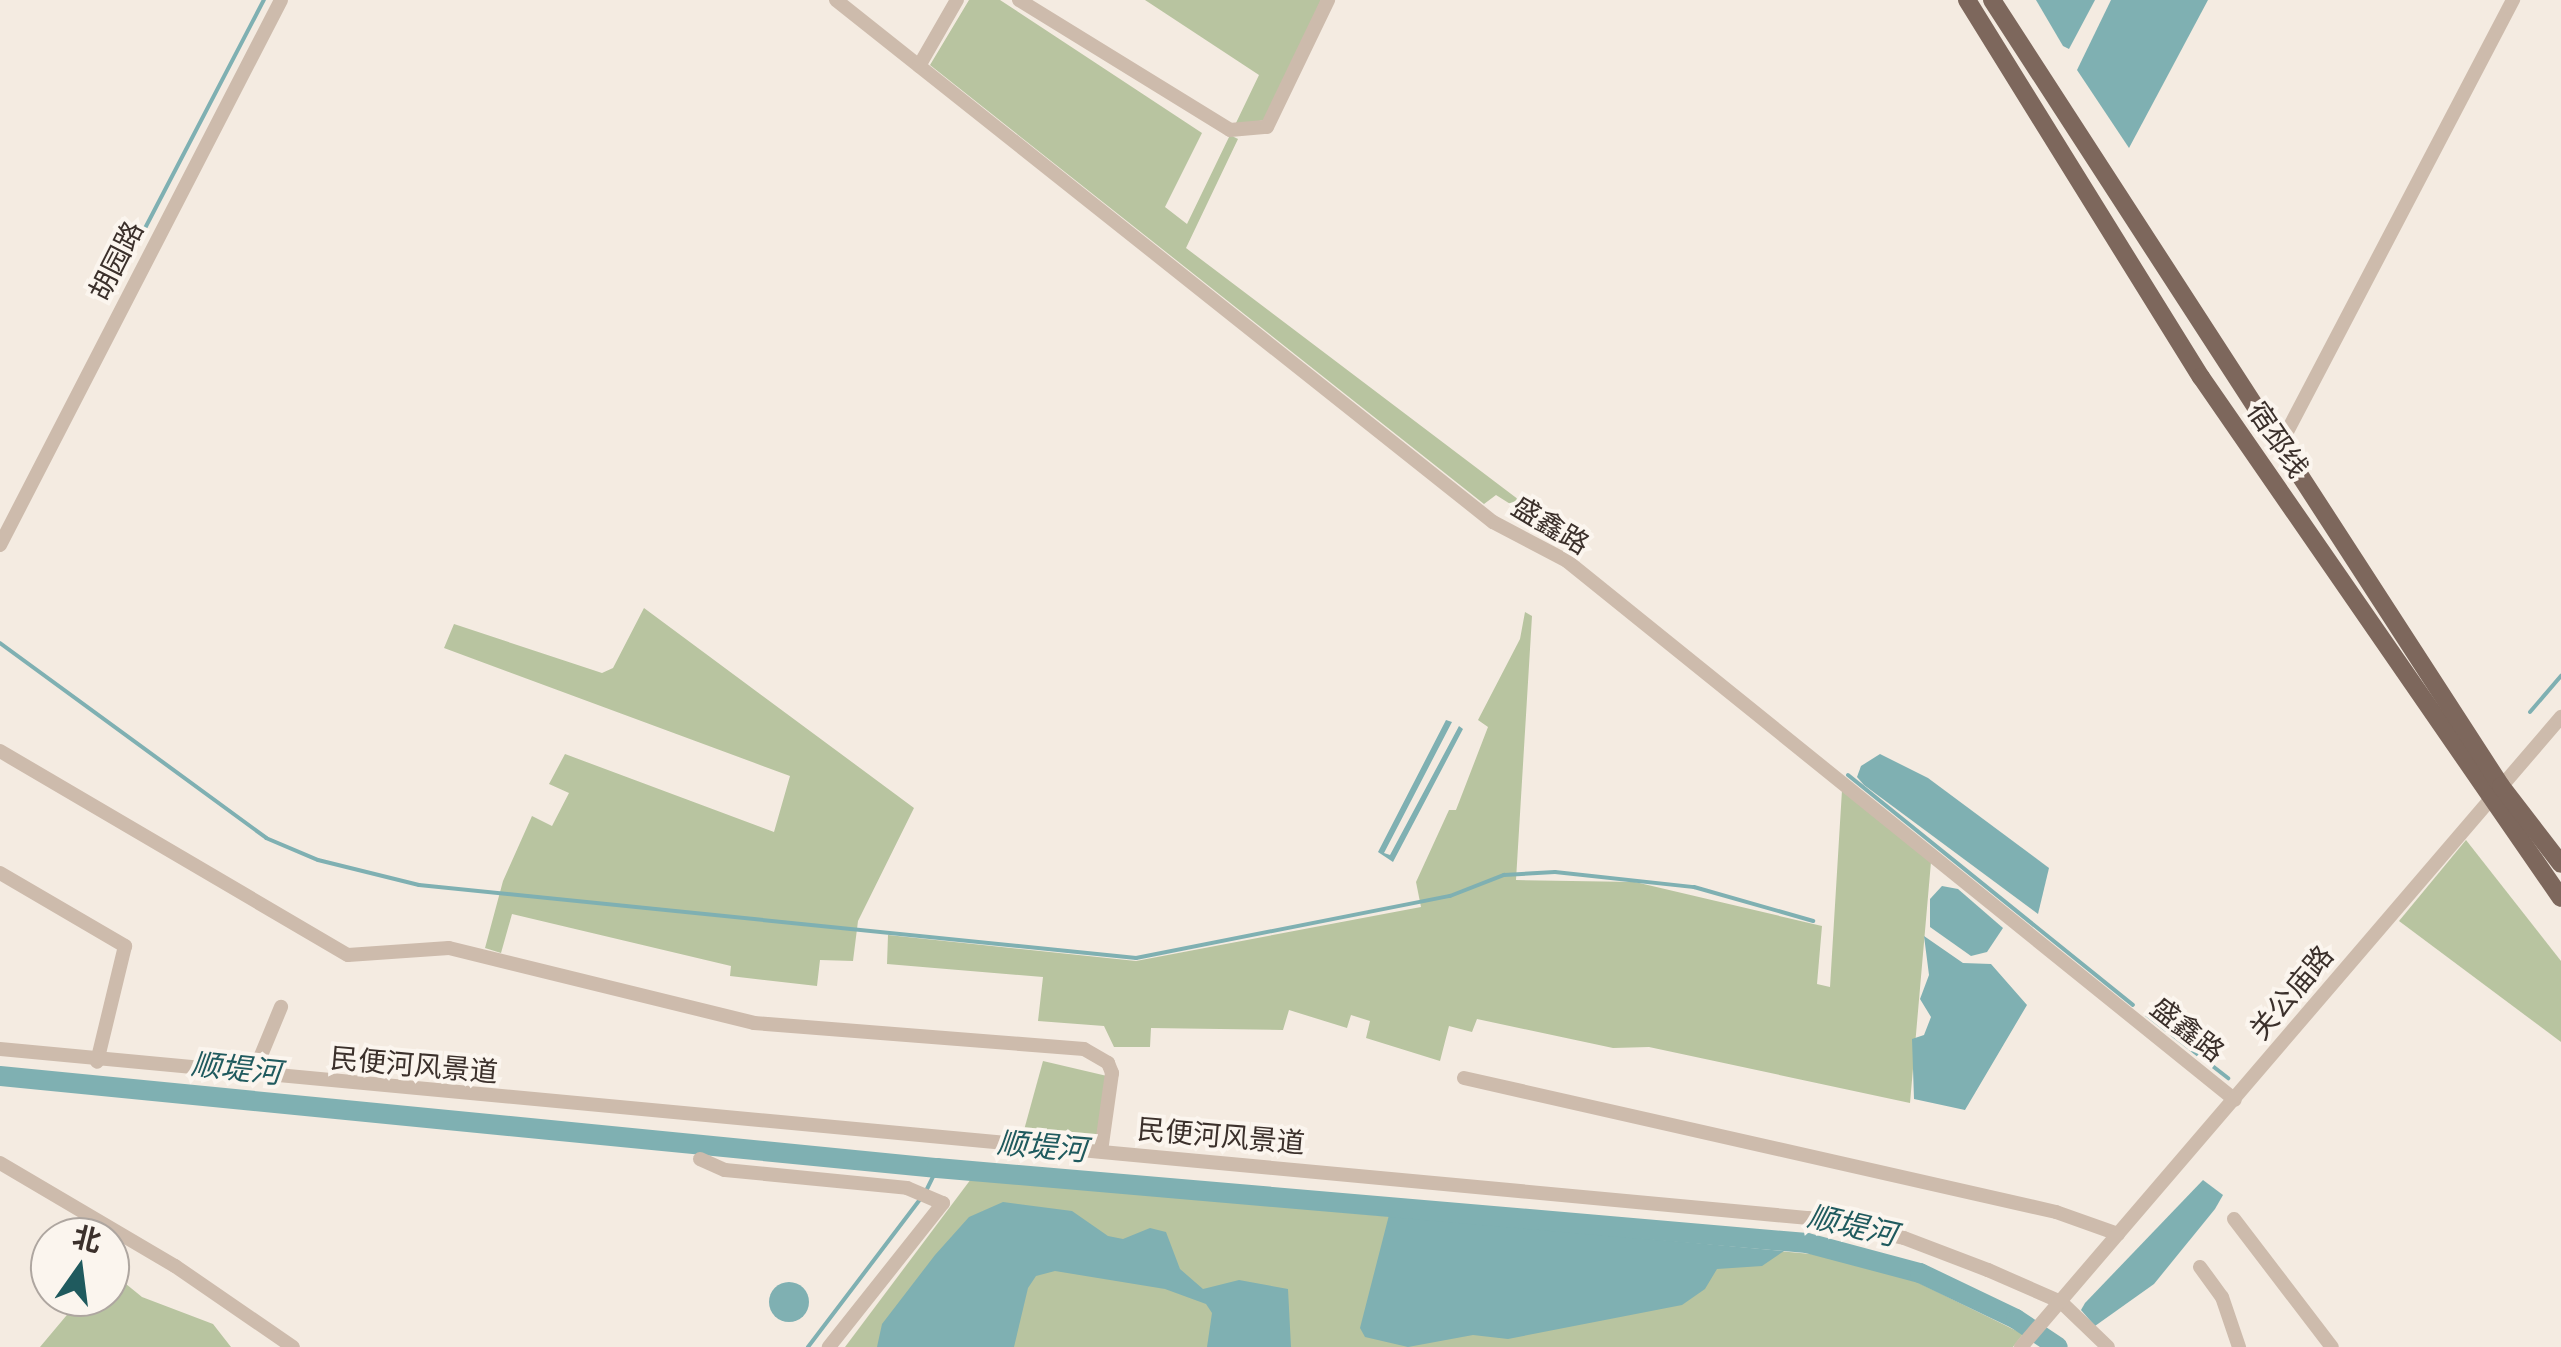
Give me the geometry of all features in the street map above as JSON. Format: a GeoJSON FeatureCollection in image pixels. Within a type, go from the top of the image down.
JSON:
{"type":"FeatureCollection","features":[{"type":"Feature","properties":{"kind":"main road","name":"宿邳线"},"geometry":{"type":"LineString","coordinates":[[1967,0],[2201,377],[2494,793],[2561,864]]}},
{"type":"Feature","properties":{"kind":"main road","name":"宿邳线"},"geometry":{"type":"LineString","coordinates":[[1992,0],[2279,447],[2561,898]]}},
{"type":"Feature","properties":{"kind":"street","name":"胡园路"},"geometry":{"type":"LineString","coordinates":[[0,545],[280,0]]}},
{"type":"Feature","properties":{"kind":"street","name":"盛鑫路"},"geometry":{"type":"LineString","coordinates":[[836,0],[1494,522],[1567,561],[2235,1100]]}},
{"type":"Feature","properties":{"kind":"street"},"geometry":{"type":"LineString","coordinates":[[919,66],[957,0]]}},
{"type":"Feature","properties":{"kind":"street"},"geometry":{"type":"LineString","coordinates":[[1019,0],[1230,130],[1268,127],[1328,0]]}},
{"type":"Feature","properties":{"kind":"street"},"geometry":{"type":"LineString","coordinates":[[2279,447],[2512,0]]}},
{"type":"Feature","properties":{"kind":"street","name":"关公庙路"},"geometry":{"type":"LineString","coordinates":[[2022,1346],[2561,717]]}},
{"type":"Feature","properties":{"kind":"street"},"geometry":{"type":"LineString","coordinates":[[0,751],[348,955],[450,948],[754,1024],[1084,1049],[1112,1073],[1101,1151]]}},
{"type":"Feature","properties":{"kind":"street"},"geometry":{"type":"LineString","coordinates":[[0,873],[126,946],[97,1062]]}},
{"type":"Feature","properties":{"kind":"street"},"geometry":{"type":"LineString","coordinates":[[252,1076],[282,1007]]}},
{"type":"Feature","properties":{"kind":"street","name":"民便河风景道"},"geometry":{"type":"LineString","coordinates":[[0,1048],[97,1062],[1101,1151],[1855,1225],[1944,1252],[2057,1306],[2108,1347]]}},
{"type":"Feature","properties":{"kind":"street"},"geometry":{"type":"LineString","coordinates":[[1464,1078],[2056,1212],[2118,1234]]}},
{"type":"Feature","properties":{"kind":"street"},"geometry":{"type":"LineString","coordinates":[[700,1158],[724,1170],[924,1194],[943,1203],[830,1347]]}},
{"type":"Feature","properties":{"kind":"street"},"geometry":{"type":"LineString","coordinates":[[0,1163],[175,1266],[293,1347]]}},
{"type":"Feature","properties":{"kind":"street"},"geometry":{"type":"LineString","coordinates":[[2234,1219],[2332,1347]]}},
{"type":"Feature","properties":{"kind":"street"},"geometry":{"type":"LineString","coordinates":[[2200,1268],[2222,1298],[2239,1347]]}},
{"type":"Feature","properties":{"kind":"green space"},"geometry":{"type":"Polygon","coordinates":[[[969,0],[1000,0],[1202,133],[1165,207],[1187,224],[1230,135],[1238,139],[1186,248],[1543,518],[1534,519],[1496,495],[1484,504],[930,65],[969,0]]]}},
{"type":"Feature","properties":{"kind":"green space"},"geometry":{"type":"Polygon","coordinates":[[[1145,0],[1321,0],[1265,120],[1235,125],[1259,75],[1145,0]]]}},
{"type":"Feature","properties":{"kind":"green space"},"geometry":{"type":"Polygon","coordinates":[[[644,608],[914,808],[858,921],[853,961],[820,960],[817,986],[730,976],[731,966],[512,914],[501,953],[485,948],[503,881],[532,816],[552,826],[569,793],[549,784],[565,754],[774,832],[790,776],[444,648],[454,624],[602,673],[613,668],[644,608]]]}},
{"type":"Feature","properties":{"kind":"green space"},"geometry":{"type":"Polygon","coordinates":[[[1525,612],[1532,616],[1516,880],[1635,882],[1822,926],[1817,984],[1830,987],[1842,790],[1931,862],[1910,1103],[1649,1047],[1613,1048],[1477,1019],[1472,1032],[1449,1026],[1440,1061],[1366,1038],[1370,1021],[1351,1015],[1347,1028],[1289,1010],[1283,1030],[1151,1028],[1150,1047],[1114,1047],[1104,1026],[1038,1021],[1043,977],[887,964],[888,935],[1136,961],[1421,907],[1416,882],[1449,810],[1456,810],[1488,727],[1478,720],[1520,639],[1525,612]]]}},
{"type":"Feature","properties":{"kind":"green space"},"geometry":{"type":"Polygon","coordinates":[[[2466,840],[2561,961],[2561,1042],[2399,921],[2466,840]]]}},
{"type":"Feature","properties":{"kind":"green space"},"geometry":{"type":"Polygon","coordinates":[[[1043,1061],[1107,1076],[1098,1148],[1021,1141],[1043,1061]]]}},
{"type":"Feature","properties":{"kind":"green space"},"geometry":{"type":"Polygon","coordinates":[[[971,1179],[1833,1256],[1917,1282],[2023,1334],[2013,1347],[845,1347],[971,1179]]]}},
{"type":"Feature","properties":{"kind":"green space"},"geometry":{"type":"Polygon","coordinates":[[[130,1287],[142,1297],[213,1324],[231,1347],[40,1347],[65,1317],[130,1317],[130,1287]]]}},
{"type":"Feature","properties":{"kind":"water"},"geometry":{"type":"Polygon","coordinates":[[[2036,0],[2095,0],[2069,49],[2063,46],[2036,0]]]}},
{"type":"Feature","properties":{"kind":"water"},"geometry":{"type":"Polygon","coordinates":[[[2111,0],[2208,0],[2129,148],[2077,70],[2111,0]]]}},
{"type":"Feature","properties":{"kind":"water"},"geometry":{"type":"Polygon","coordinates":[[[1446,720],[1452,722],[1384,853],[1390,855],[1459,726],[1463,729],[1393,862],[1378,852],[1446,720]]]}},
{"type":"Feature","properties":{"kind":"water"},"geometry":{"type":"Polygon","coordinates":[[[1880,754],[1928,778],[2049,868],[2038,914],[1864,785],[1857,777],[1861,766],[1880,754]]]}},
{"type":"Feature","properties":{"kind":"water"},"geometry":{"type":"Polygon","coordinates":[[[1942,886],[1958,889],[2003,928],[1987,952],[1971,956],[1930,927],[1930,899],[1942,886]]]}},
{"type":"Feature","properties":{"kind":"water"},"geometry":{"type":"Polygon","coordinates":[[[1924,936],[1963,963],[1991,964],[2027,1005],[1965,1110],[1914,1099],[1912,1039],[1924,1035],[1931,1017],[1920,999],[1929,975],[1924,936]]]}},
{"type":"Feature","properties":{"kind":"water"},"geometry":{"type":"Polygon","coordinates":[[[2203,1180],[2223,1195],[2215,1209],[2154,1284],[2095,1326],[2081,1310],[2085,1303],[2203,1180]]]}},
{"type":"Feature","properties":{"kind":"water"},"geometry":{"type":"Polygon","coordinates":[[[1003,1202],[1072,1211],[1108,1236],[1123,1239],[1150,1228],[1166,1232],[1180,1269],[1203,1289],[1239,1280],[1288,1289],[1291,1347],[1207,1347],[1212,1313],[1206,1304],[1165,1289],[1055,1271],[1036,1276],[1028,1288],[1014,1347],[877,1347],[882,1324],[935,1255],[969,1217],[1003,1202]]]}},
{"type":"Feature","properties":{"kind":"water"},"geometry":{"type":"Polygon","coordinates":[[[1389,1215],[1784,1251],[1762,1266],[1717,1269],[1705,1289],[1682,1305],[1508,1339],[1473,1335],[1408,1347],[1365,1337],[1360,1328],[1389,1215]]]}},
{"type":"Feature","properties":{"kind":"water"},"geometry":{"type":"Polygon","coordinates":[[[789,1282],[803,1288],[809,1302],[803,1316],[789,1322],[775,1316],[769,1302],[775,1288],[789,1282]]]}},
{"type":"Feature","properties":{"kind":"waterway"},"geometry":{"type":"LineString","coordinates":[[142,234],[264,0]]}},
{"type":"Feature","properties":{"kind":"waterway"},"geometry":{"type":"LineString","coordinates":[[0,643],[266,838],[318,860],[419,885],[1136,958],[1450,896],[1504,875],[1555,872],[1694,887],[1813,921]]}},
{"type":"Feature","properties":{"kind":"waterway"},"geometry":{"type":"LineString","coordinates":[[2530,712],[2561,676]]}},
{"type":"Feature","properties":{"kind":"waterway"},"geometry":{"type":"LineString","coordinates":[[1848,775],[2133,1005]]}},
{"type":"Feature","properties":{"kind":"waterway"},"geometry":{"type":"LineString","coordinates":[[2147,1015],[2228,1078]]}},
{"type":"Feature","properties":{"kind":"waterway","name":"顺堤河"},"geometry":{"type":"LineString","coordinates":[[0,1076],[937,1168],[1807,1243],[1920,1273],[2016,1319],[2058,1347]]}},
{"type":"Feature","properties":{"kind":"waterway"},"geometry":{"type":"LineString","coordinates":[[926,1191],[937,1168]]}},
{"type":"Feature","properties":{"kind":"waterway"},"geometry":{"type":"LineString","coordinates":[[808,1347],[921,1198]]}}]}
